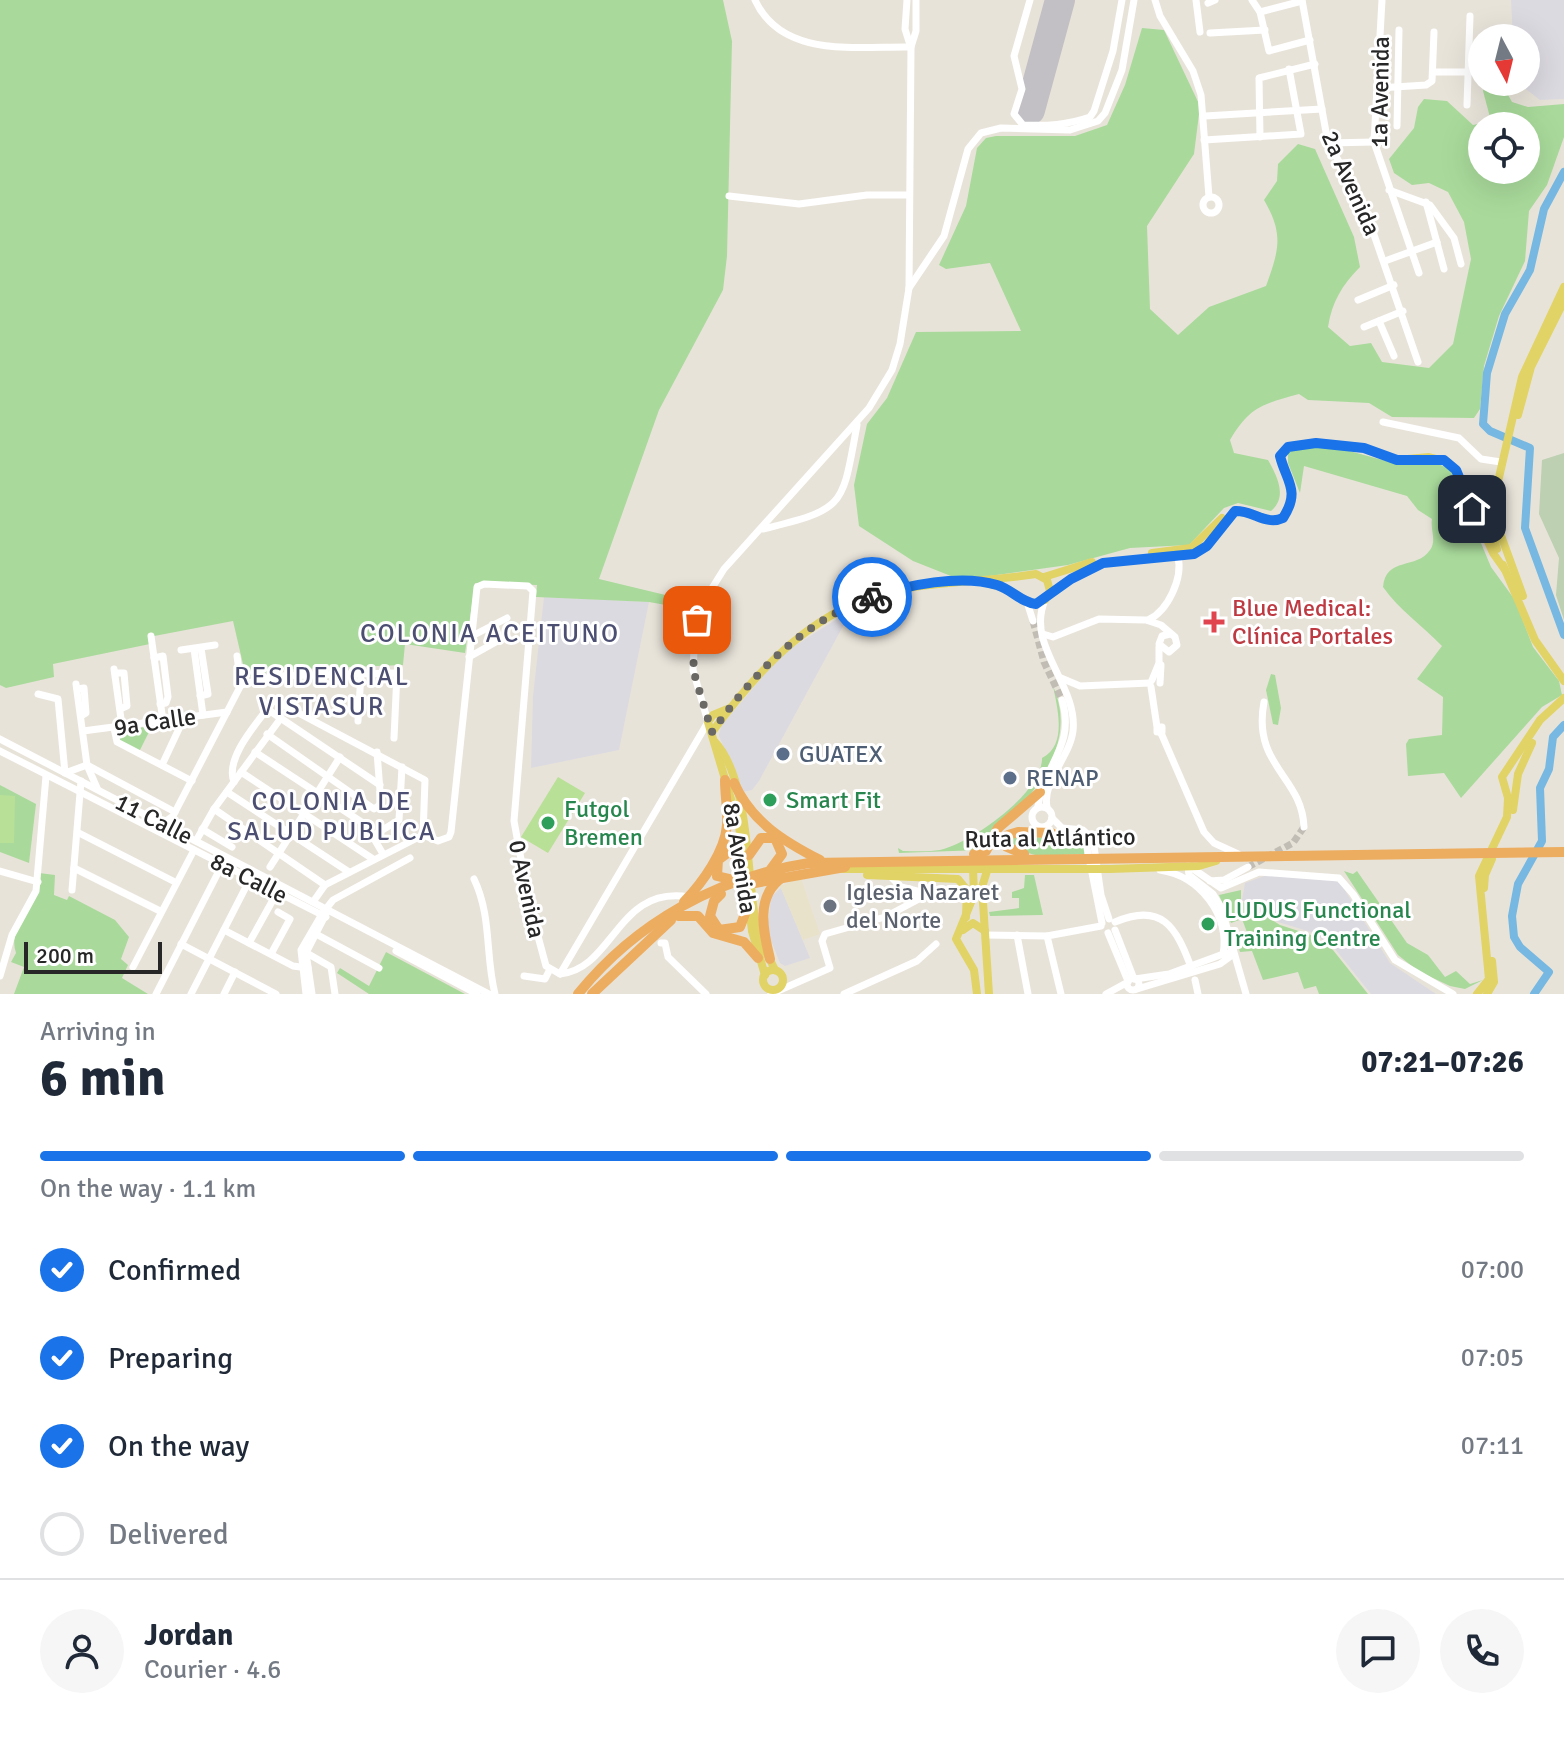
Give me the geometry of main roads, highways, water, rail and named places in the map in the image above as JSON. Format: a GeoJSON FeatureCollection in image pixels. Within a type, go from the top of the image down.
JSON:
{"type":"FeatureCollection","features":[{"type":"Feature","properties":{"kind":"highway"},"geometry":{"type":"LineString","coordinates":[[729,782],[747,810],[763,825],[826,865]]}},
{"type":"Feature","properties":{"kind":"highway"},"geometry":{"type":"LineString","coordinates":[[592,994],[689,897],[725,835],[729,782]]}},
{"type":"Feature","properties":{"kind":"highway"},"geometry":{"type":"LineString","coordinates":[[967,859],[985,852],[998,828],[1023,810],[1040,792]]}},
{"type":"Feature","properties":{"kind":"highway"},"geometry":{"type":"LineString","coordinates":[[1023,810],[1042,806]]}},
{"type":"Feature","properties":{"kind":"highway"},"geometry":{"type":"LineString","coordinates":[[1042,858],[1010,851],[1006,843],[1013,833],[1043,830]]}},
{"type":"Feature","properties":{"kind":"highway"},"geometry":{"type":"LineString","coordinates":[[745,867],[761,838],[770,837],[778,841],[781,859],[765,873]]}},
{"type":"Feature","properties":{"kind":"highway","name":"Ruta al Atlántico"},"geometry":{"type":"LineString","coordinates":[[1075,863],[1564,852]]}},
{"type":"Feature","properties":{"kind":"highway","name":"Ruta al Atlántico"},"geometry":{"type":"LineString","coordinates":[[585,994],[631,948],[745,867],[765,873],[826,865],[967,859],[1239,855],[1564,858]]}},
{"type":"Feature","properties":{"kind":"highway","name":"Ruta al Atlántico"},"geometry":{"type":"LineString","coordinates":[[578,994],[622,948],[659,919],[721,894],[826,865],[908,866]]}},
{"type":"Feature","properties":{"kind":"highway"},"geometry":{"type":"LineString","coordinates":[[764,958],[765,900],[775,882],[786,875]]}},
{"type":"Feature","properties":{"kind":"highway"},"geometry":{"type":"LineString","coordinates":[[721,894],[711,907],[710,916],[719,930],[728,932],[740,927],[749,903]]}},
{"type":"Feature","properties":{"kind":"highway"},"geometry":{"type":"LineString","coordinates":[[674,915],[698,916],[713,933],[744,942],[764,958]]}},
{"type":"Feature","properties":{"kind":"highway"},"geometry":{"type":"LineString","coordinates":[[571,994],[622,941],[659,919]]}},
{"type":"Feature","properties":{"kind":"main road"},"geometry":{"type":"LineString","coordinates":[[1564,287],[1525,369],[1499,498],[1504,546],[1538,633],[1564,672]]}},
{"type":"Feature","properties":{"kind":"main road"},"geometry":{"type":"LineString","coordinates":[[1512,427],[1531,367],[1564,301]]}},
{"type":"Feature","properties":{"kind":"main road"},"geometry":{"type":"LineString","coordinates":[[712,732],[759,672],[782,650],[836,613],[886,592],[1044,577],[1105,557],[1187,549],[1201,541],[1236,508],[1279,514],[1287,486],[1274,455],[1285,443],[1342,440],[1371,444],[1402,455],[1428,453],[1446,456],[1459,466],[1478,509],[1489,518],[1504,546]]}},
{"type":"Feature","properties":{"kind":"main road"},"geometry":{"type":"LineString","coordinates":[[979,581],[1000,585],[1026,603],[1036,604],[1071,579],[1103,563],[1178,557],[1207,546],[1235,511],[1246,511],[1272,521],[1283,518],[1289,507],[1292,484],[1280,456],[1288,447],[1298,444],[1353,446],[1397,460],[1444,460],[1456,470],[1493,553],[1505,570]]}},
{"type":"Feature","properties":{"kind":"main road"},"geometry":{"type":"LineString","coordinates":[[1507,448],[1489,518],[1505,570],[1535,640],[1564,681]]}},
{"type":"Feature","properties":{"kind":"main road"},"geometry":{"type":"LineString","coordinates":[[1476,516],[1489,518]]}},
{"type":"Feature","properties":{"kind":"main road"},"geometry":{"type":"LineString","coordinates":[[1026,603],[1021,584],[1027,577]]}},
{"type":"Feature","properties":{"kind":"main road"},"geometry":{"type":"LineString","coordinates":[[1044,577],[1050,587],[1047,598]]}},
{"type":"Feature","properties":{"kind":"main road"},"geometry":{"type":"LineString","coordinates":[[1491,983],[1479,876],[1507,817],[1508,798],[1502,777],[1540,720],[1564,698]]}},
{"type":"Feature","properties":{"kind":"main road"},"geometry":{"type":"LineString","coordinates":[[1487,994],[1491,983],[1484,877],[1511,820],[1521,764],[1543,725],[1564,706]]}},
{"type":"Feature","properties":{"kind":"main road","name":"8a Avenida"},"geometry":{"type":"LineString","coordinates":[[732,708],[713,715],[708,722],[729,782],[749,903],[764,958],[765,975]]}},
{"type":"Feature","properties":{"kind":"main road"},"geometry":{"type":"LineString","coordinates":[[1502,777],[1510,781],[1517,778]]}},
{"type":"Feature","properties":{"kind":"main road"},"geometry":{"type":"LineString","coordinates":[[967,859],[973,871],[974,895],[956,939],[976,975],[977,994]]}},
{"type":"Feature","properties":{"kind":"main road","name":"Ruta al Atlántico"},"geometry":{"type":"LineString","coordinates":[[826,865],[854,872],[987,871],[1146,868],[1216,861]]}},
{"type":"Feature","properties":{"kind":"main road"},"geometry":{"type":"LineString","coordinates":[[987,871],[982,882],[989,994]]}},
{"type":"Feature","properties":{"kind":"main road"},"geometry":{"type":"LineString","coordinates":[[854,872],[892,878],[958,879],[967,890],[966,917]]}},
{"type":"Feature","properties":{"kind":"main road"},"geometry":{"type":"LineString","coordinates":[[969,961],[961,940],[965,926],[973,923],[985,933]]}},
{"type":"Feature","properties":{"kind":"main road","name":"8a Avenida"},"geometry":{"type":"LineString","coordinates":[[764,958],[783,979],[776,992]]}},
{"type":"Feature","properties":{"kind":"main road"},"geometry":{"type":"LineString","coordinates":[[775,970],[765,975],[766,986],[776,992]]}},
{"type":"Feature","properties":{"kind":"main road"},"geometry":{"type":"LineString","coordinates":[[1477,994],[1491,983]]}},
{"type":"Feature","properties":{"kind":"waterway"},"geometry":{"type":"LineString","coordinates":[[1564,172],[1544,209],[1530,270],[1505,314],[1487,373],[1483,424],[1490,431],[1530,448],[1525,528],[1564,635]]}},
{"type":"Feature","properties":{"kind":"waterway"},"geometry":{"type":"LineString","coordinates":[[1534,994],[1549,972],[1520,947],[1514,937],[1512,916],[1518,884],[1542,841],[1540,788],[1549,769],[1553,737],[1564,725]]}},
{"type":"Feature","properties":{"kind":"tunnel"},"geometry":{"type":"LineString","coordinates":[[1033,621],[1044,662],[1062,700]]}},
{"type":"Feature","properties":{"kind":"tunnel"},"geometry":{"type":"LineString","coordinates":[[1248,867],[1293,843],[1304,827]]}},
{"type":"Feature","properties":{"kind":"place","name":"Blue Medical: Clínica Portales"},"geometry":{"type":"Point","coordinates":[1214,622]}},
{"type":"Feature","properties":{"kind":"place","name":"GUATEX"},"geometry":{"type":"Point","coordinates":[783,754]}},
{"type":"Feature","properties":{"kind":"place","name":"RENAP"},"geometry":{"type":"Point","coordinates":[1010,778]}},
{"type":"Feature","properties":{"kind":"place","name":"Smart Fit"},"geometry":{"type":"Point","coordinates":[770,800]}},
{"type":"Feature","properties":{"kind":"place","name":"Futgol Bremen"},"geometry":{"type":"Point","coordinates":[548,823]}},
{"type":"Feature","properties":{"kind":"place","name":"Iglesia Nazaret del Norte"},"geometry":{"type":"Point","coordinates":[830,906]}},
{"type":"Feature","properties":{"kind":"place","name":"LUDUS Functional Training Centre"},"geometry":{"type":"Point","coordinates":[1208,924]}},
{"type":"Feature","properties":{"kind":"district","name":"COLONIA ACEITUNO"},"geometry":{"type":"Point","coordinates":[490,634]}},
{"type":"Feature","properties":{"kind":"district","name":"RESIDENCIAL VISTASUR"},"geometry":{"type":"Point","coordinates":[322,692]}},
{"type":"Feature","properties":{"kind":"district","name":"COLONIA DE SALUD PUBLICA"},"geometry":{"type":"Point","coordinates":[332,817]}}]}
